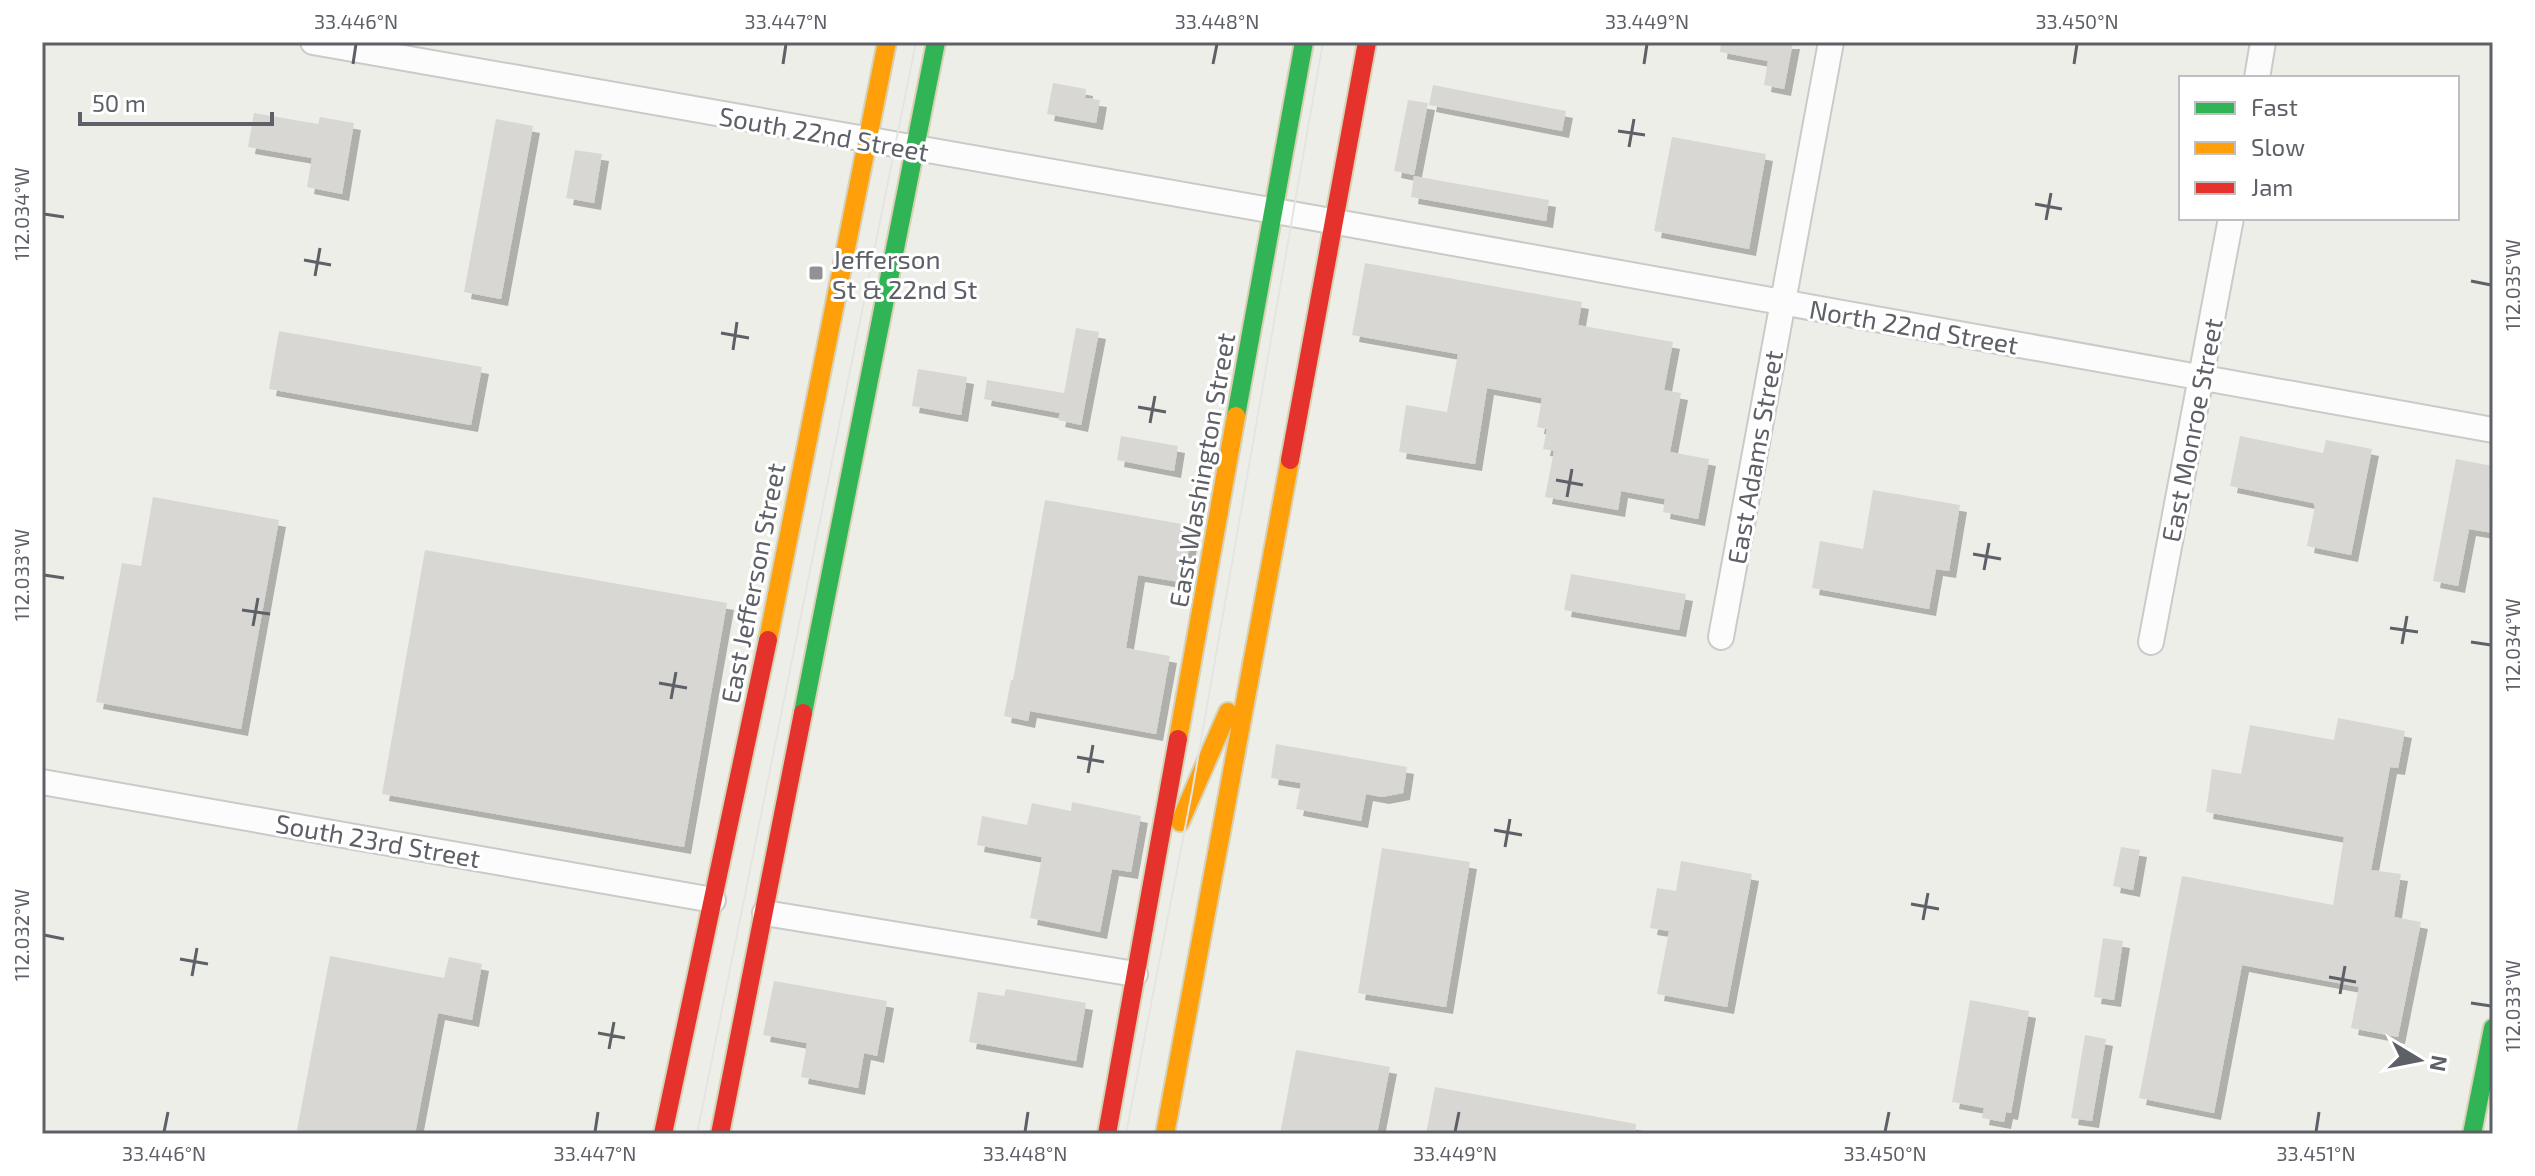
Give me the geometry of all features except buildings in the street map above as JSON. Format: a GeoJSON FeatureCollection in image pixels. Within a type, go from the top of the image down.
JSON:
{"type":"FeatureCollection","features":[{"type":"Feature","properties":{"kind":"main road","name":"East Jefferson Street"},"geometry":{"type":"LineString","coordinates":[[663,1134],[764,661],[887,42]]}},
{"type":"Feature","properties":{"kind":"main road"},"geometry":{"type":"LineString","coordinates":[[720,1134],[936,42]]}},
{"type":"Feature","properties":{"kind":"main road","name":"East Washington Street"},"geometry":{"type":"LineString","coordinates":[[1107,1134],[1304,42]]}},
{"type":"Feature","properties":{"kind":"main road","name":"East Washington Street"},"geometry":{"type":"LineString","coordinates":[[1165,1134],[1367,42]]}},
{"type":"Feature","properties":{"kind":"main road","name":"East Washington Street"},"geometry":{"type":"LineString","coordinates":[[1148,908],[1192,792],[1253,657]]}},
{"type":"Feature","properties":{"kind":"main road"},"geometry":{"type":"LineString","coordinates":[[2472,1134],[2493,1028]]}},
{"type":"Feature","properties":{"kind":"main road"},"geometry":{"type":"LineString","coordinates":[[705,1120],[740,1034]]}},
{"type":"Feature","properties":{"kind":"street","name":"South 22nd Street"},"geometry":{"type":"LineString","coordinates":[[313,42],[1334,222]]}},
{"type":"Feature","properties":{"kind":"street","name":"East Adams Street"},"geometry":{"type":"LineString","coordinates":[[1721,637],[1831,42]]}},
{"type":"Feature","properties":{"kind":"street"},"geometry":{"type":"LineString","coordinates":[[2257,76],[2263,42]]}},
{"type":"Feature","properties":{"kind":"street","name":"East Monroe Street"},"geometry":{"type":"LineString","coordinates":[[2151,642],[2231,220]]}},
{"type":"Feature","properties":{"kind":"street","name":"North 22nd Street"},"geometry":{"type":"LineString","coordinates":[[1334,222],[2493,430]]}},
{"type":"Feature","properties":{"kind":"street","name":"South 23rd Street"},"geometry":{"type":"LineString","coordinates":[[42,782],[713,900]]}},
{"type":"Feature","properties":{"kind":"street"},"geometry":{"type":"LineString","coordinates":[[765,913],[1135,974]]}},
{"type":"Feature","properties":{"kind":"tram line"},"geometry":{"type":"LineString","coordinates":[[697,1134],[916,42]]}},
{"type":"Feature","properties":{"kind":"tram line"},"geometry":{"type":"LineString","coordinates":[[1126,1134],[1192,792],[1323,42]]}},
{"type":"Feature","properties":{"kind":"traffic: fast"},"geometry":{"type":"LineString","coordinates":[[803,713],[936,42]]}},
{"type":"Feature","properties":{"kind":"traffic: fast"},"geometry":{"type":"LineString","coordinates":[[1236,416],[1304,42]]}},
{"type":"Feature","properties":{"kind":"traffic: fast"},"geometry":{"type":"LineString","coordinates":[[2472,1134],[2493,1028]]}},
{"type":"Feature","properties":{"kind":"traffic: slow"},"geometry":{"type":"LineString","coordinates":[[768,640],[887,42]]}},
{"type":"Feature","properties":{"kind":"traffic: slow"},"geometry":{"type":"LineString","coordinates":[[1178,739],[1236,416]]}},
{"type":"Feature","properties":{"kind":"traffic: slow"},"geometry":{"type":"LineString","coordinates":[[1165,1134],[1290,460]]}},
{"type":"Feature","properties":{"kind":"traffic: slow"},"geometry":{"type":"LineString","coordinates":[[1180,822],[1228,712]]}},
{"type":"Feature","properties":{"kind":"traffic: jam"},"geometry":{"type":"LineString","coordinates":[[1290,460],[1367,42]]}},
{"type":"Feature","properties":{"kind":"traffic: jam"},"geometry":{"type":"LineString","coordinates":[[663,1134],[768,640]]}},
{"type":"Feature","properties":{"kind":"traffic: jam"},"geometry":{"type":"LineString","coordinates":[[720,1134],[803,713]]}},
{"type":"Feature","properties":{"kind":"traffic: jam"},"geometry":{"type":"LineString","coordinates":[[1107,1134],[1178,739]]}},
{"type":"Feature","properties":{"kind":"place","name":"Jefferson St & 22nd St"},"geometry":{"type":"Point","coordinates":[816,273]}}]}
